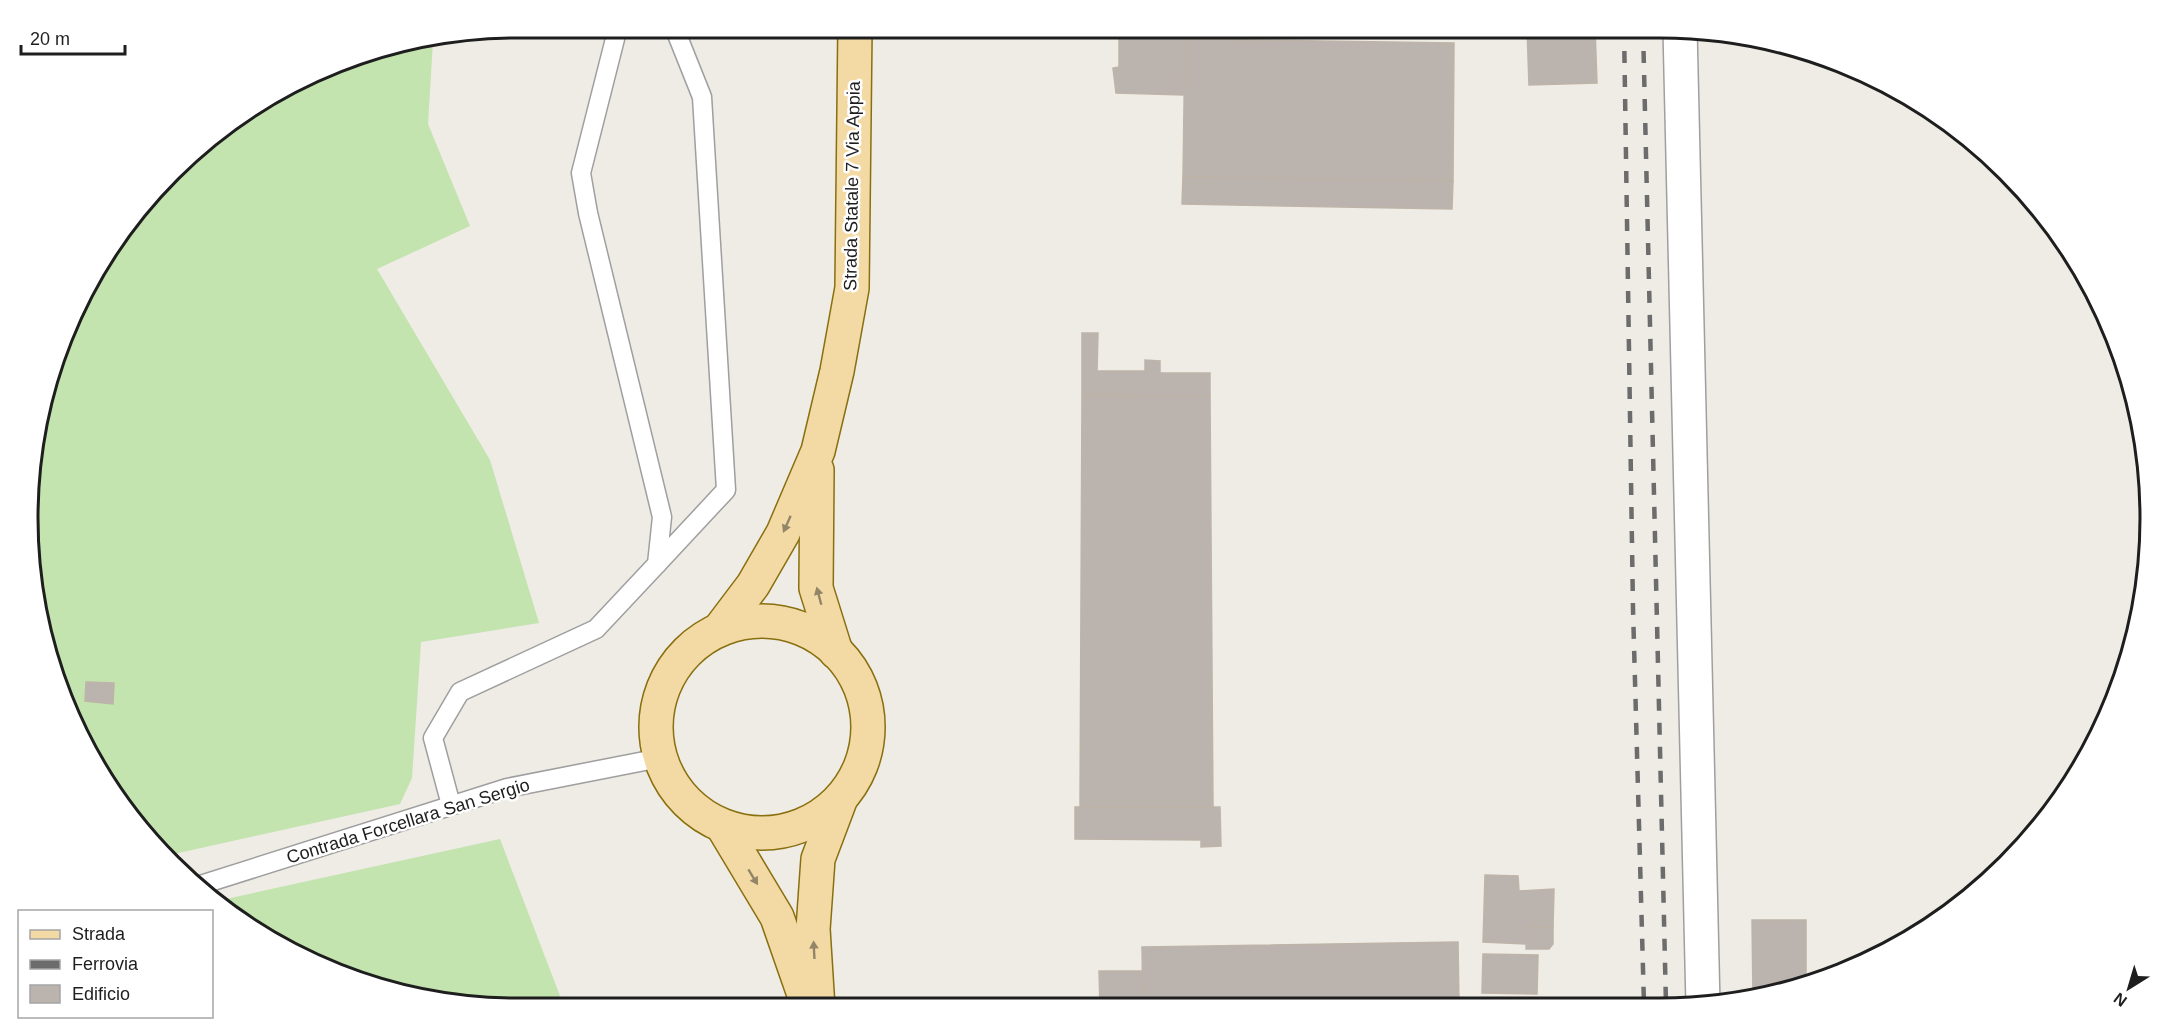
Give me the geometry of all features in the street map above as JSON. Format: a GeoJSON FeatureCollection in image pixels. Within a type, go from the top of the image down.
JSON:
{"type":"FeatureCollection","features":[{"type":"Feature","properties":{"kind":"main road","name":"Strada Statale 7 Via Appia"},"geometry":{"type":"LineString","coordinates":[[719,630],[753,585],[783,533],[818,451],[837,371],[852,288],[855,38]]}},
{"type":"Feature","properties":{"kind":"main road","name":"Strada Statale 7 Via Appia"},"geometry":{"type":"LineString","coordinates":[[818,451],[816,588],[836,652]]}},
{"type":"Feature","properties":{"kind":"main road"},"geometry":{"type":"LineString","coordinates":[[817,998],[813,929],[818,859],[841,798],[859,772],[867,741],[866,708],[855,678],[836,652],[811,633],[781,623],[749,622],[719,630],[693,646],[679,661],[660,697],[656,727],[660,758],[674,787],[696,810],[723,826],[754,833],[786,831],[816,819],[841,798]]}},
{"type":"Feature","properties":{"kind":"main road"},"geometry":{"type":"LineString","coordinates":[[723,826],[777,917],[805,998]]}},
{"type":"Feature","properties":{"kind":"street"},"geometry":{"type":"LineString","coordinates":[[1680,39],[1703,996]]}},
{"type":"Feature","properties":{"kind":"lane"},"geometry":{"type":"LineString","coordinates":[[615,38],[581,173],[588,213],[662,518],[657,564]]}},
{"type":"Feature","properties":{"kind":"lane"},"geometry":{"type":"LineString","coordinates":[[452,805],[433,738],[460,692],[596,629],[726,490],[702,97],[678,38]]}},
{"type":"Feature","properties":{"kind":"lane","name":"Contrada Forcellara San Sergio"},"geometry":{"type":"LineString","coordinates":[[206,883],[507,788],[660,758]]}},
{"type":"Feature","properties":{"kind":"green space"},"geometry":{"type":"Polygon","coordinates":[[[433,46],[428,124],[470,226],[377,269],[490,460],[539,623],[421,642],[412,778],[400,804],[174,854],[118,785],[87,731],[74,702],[54,642],[47,612],[39,549],[39,487],[47,424],[63,364],[74,334],[87,305],[118,251],[157,201],[178,178],[225,137],[278,102],[305,87],[364,63],[433,46]]]}},
{"type":"Feature","properties":{"kind":"green space"},"geometry":{"type":"Polygon","coordinates":[[[500,839],[561,998],[455,994],[394,982],[334,962],[305,949],[251,918],[226,899],[500,839]]]}},
{"type":"Feature","properties":{"kind":"building"},"geometry":{"type":"Polygon","coordinates":[[[1119,38],[1185,38],[1184,95],[1116,93],[1113,68],[1119,67],[1119,38]]]}},
{"type":"Feature","properties":{"kind":"building"},"geometry":{"type":"Polygon","coordinates":[[[1527,38],[1595,38],[1597,83],[1529,85],[1527,38]]]}},
{"type":"Feature","properties":{"kind":"building"},"geometry":{"type":"Polygon","coordinates":[[[1185,39],[1454,43],[1453,181],[1183,177],[1185,39]]]}},
{"type":"Feature","properties":{"kind":"building"},"geometry":{"type":"Polygon","coordinates":[[[1183,177],[1453,181],[1452,209],[1182,204],[1183,177]]]}},
{"type":"Feature","properties":{"kind":"building"},"geometry":{"type":"Polygon","coordinates":[[[1082,333],[1098,333],[1097,371],[1145,371],[1145,360],[1160,361],[1160,373],[1210,373],[1210,396],[1082,395],[1082,333]]]}},
{"type":"Feature","properties":{"kind":"building"},"geometry":{"type":"Polygon","coordinates":[[[1082,395],[1210,396],[1213,807],[1080,807],[1082,395]]]}},
{"type":"Feature","properties":{"kind":"building"},"geometry":{"type":"Polygon","coordinates":[[[86,682],[114,683],[113,704],[85,701],[86,682]]]}},
{"type":"Feature","properties":{"kind":"building"},"geometry":{"type":"Polygon","coordinates":[[[1075,807],[1220,807],[1221,846],[1201,847],[1201,840],[1075,839],[1075,807]]]}},
{"type":"Feature","properties":{"kind":"building"},"geometry":{"type":"Polygon","coordinates":[[[1485,875],[1518,876],[1519,891],[1554,889],[1553,927],[1527,927],[1527,944],[1483,942],[1485,875]]]}},
{"type":"Feature","properties":{"kind":"building"},"geometry":{"type":"Polygon","coordinates":[[[1752,920],[1806,920],[1806,975],[1753,989],[1752,920]]]}},
{"type":"Feature","properties":{"kind":"building"},"geometry":{"type":"Polygon","coordinates":[[[1527,927],[1553,927],[1553,944],[1549,949],[1526,949],[1527,927]]]}},
{"type":"Feature","properties":{"kind":"building"},"geometry":{"type":"Polygon","coordinates":[[[1458,942],[1459,998],[1143,998],[1142,947],[1458,942]]]}},
{"type":"Feature","properties":{"kind":"building"},"geometry":{"type":"Polygon","coordinates":[[[1483,954],[1538,955],[1537,994],[1482,993],[1483,954]]]}},
{"type":"Feature","properties":{"kind":"building"},"geometry":{"type":"Polygon","coordinates":[[[1099,971],[1142,971],[1143,998],[1100,998],[1099,971]]]}},
{"type":"Feature","properties":{"kind":"railway"},"geometry":{"type":"LineString","coordinates":[[1624,38],[1633,609],[1644,998]]}},
{"type":"Feature","properties":{"kind":"railway"},"geometry":{"type":"LineString","coordinates":[[1643,38],[1666,998]]}}]}
